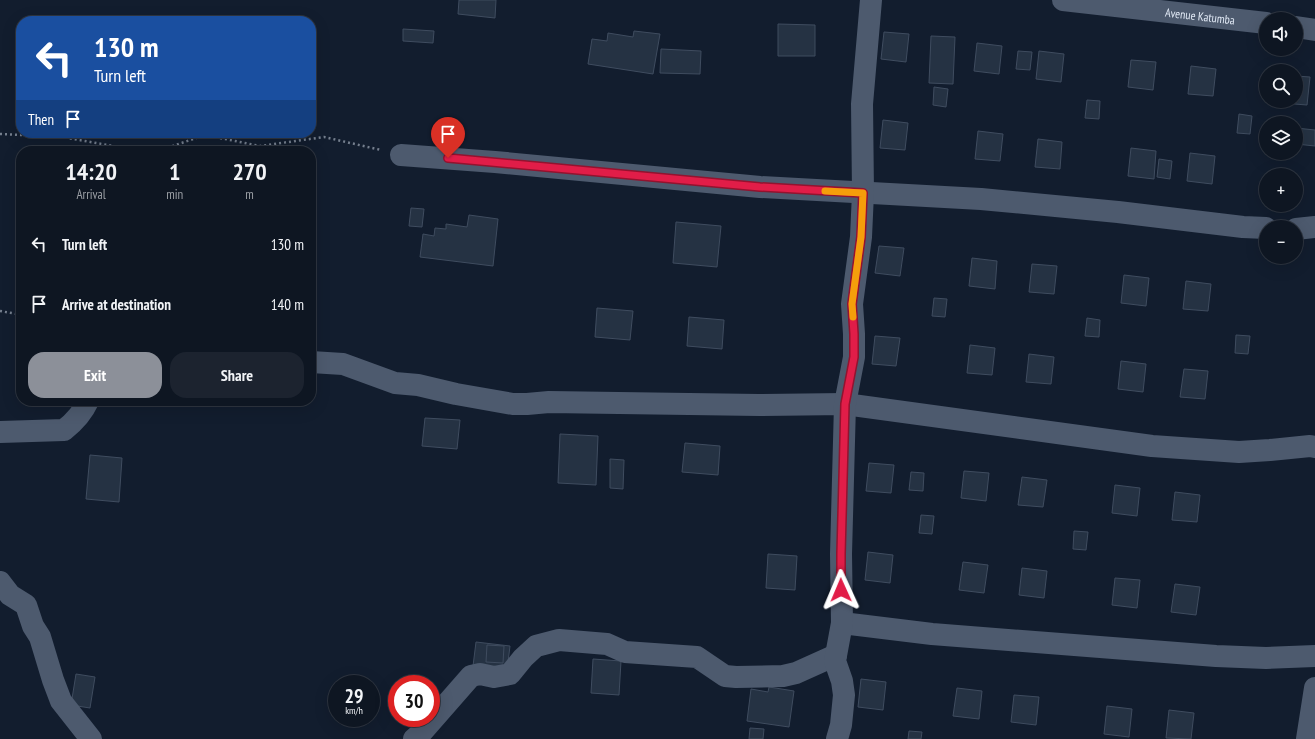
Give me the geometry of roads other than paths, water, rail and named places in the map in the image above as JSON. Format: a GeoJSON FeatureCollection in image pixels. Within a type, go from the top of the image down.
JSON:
{"type":"FeatureCollection","features":[{"type":"Feature","properties":{"kind":"street"},"geometry":{"type":"LineString","coordinates":[[837,739],[842,724],[844,695],[842,681],[835,660],[842,623],[841,554],[845,404],[854,357],[852,304],[861,237],[863,193],[862,104],[871,0]]}},
{"type":"Feature","properties":{"kind":"street","name":"Avenue Katumba"},"geometry":{"type":"LineString","coordinates":[[1063,0],[1259,22]]}},
{"type":"Feature","properties":{"kind":"street"},"geometry":{"type":"LineString","coordinates":[[1303,28],[1315,30]]}},
{"type":"Feature","properties":{"kind":"street"},"geometry":{"type":"LineString","coordinates":[[401,155],[495,162],[760,187],[981,200],[1259,228]]}},
{"type":"Feature","properties":{"kind":"street"},"geometry":{"type":"LineString","coordinates":[[1303,228],[1315,227]]}},
{"type":"Feature","properties":{"kind":"street"},"geometry":{"type":"LineString","coordinates":[[316,362],[343,364],[395,383],[418,385],[456,394],[513,404],[549,402],[759,405],[845,404],[1152,446],[1239,452],[1310,446],[1315,447]]}},
{"type":"Feature","properties":{"kind":"street"},"geometry":{"type":"LineString","coordinates":[[0,432],[64,430],[86,406]]}},
{"type":"Feature","properties":{"kind":"street"},"geometry":{"type":"LineString","coordinates":[[0,582],[10,595],[26,605],[31,621],[40,637],[53,680],[62,701],[91,739]]}},
{"type":"Feature","properties":{"kind":"street"},"geometry":{"type":"LineString","coordinates":[[842,623],[932,634],[1216,656],[1266,658],[1315,656]]}},
{"type":"Feature","properties":{"kind":"street"},"geometry":{"type":"LineString","coordinates":[[414,739],[422,732],[471,676],[480,674],[494,677],[510,674],[523,658],[536,646],[559,640],[607,644],[625,652],[697,657],[724,676],[736,677],[783,676],[796,673],[836,655]]}},
{"type":"Feature","properties":{"kind":"street"},"geometry":{"type":"LineString","coordinates":[[1307,739],[1315,688]]}}]}
